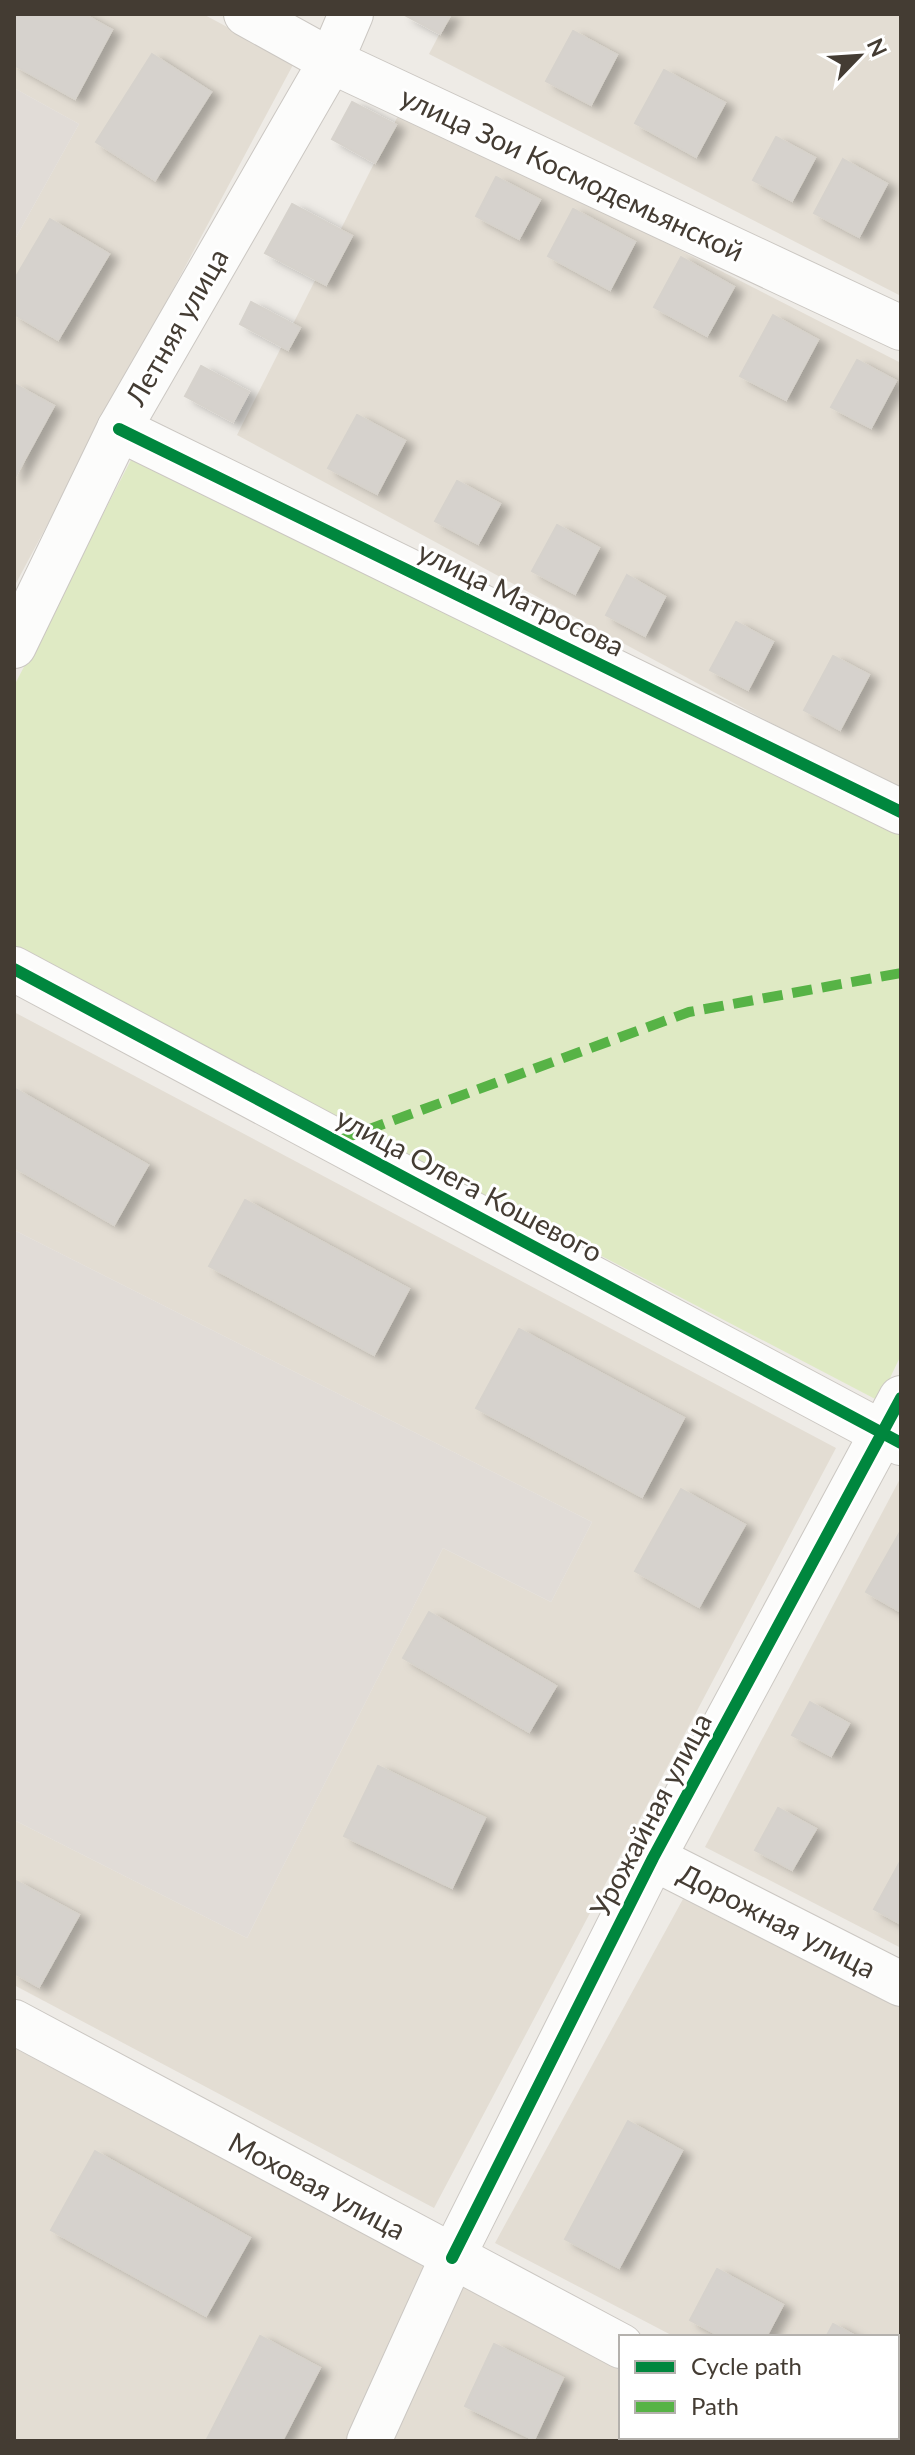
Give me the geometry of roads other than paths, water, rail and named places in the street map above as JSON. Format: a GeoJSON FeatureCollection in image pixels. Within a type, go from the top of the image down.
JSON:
{"type":"FeatureCollection","features":[{"type":"Feature","properties":{"kind":"street","name":"улица Зои Космодемьянской"},"geometry":{"type":"LineString","coordinates":[[246,14],[331,61],[901,328]]}},
{"type":"Feature","properties":{"kind":"street","name":"Летняя улица"},"geometry":{"type":"LineString","coordinates":[[14,646],[119,429],[331,61],[351,14]]}},
{"type":"Feature","properties":{"kind":"street","name":"улица Матросова"},"geometry":{"type":"LineString","coordinates":[[119,429],[901,812]]}},
{"type":"Feature","properties":{"kind":"street","name":"улица Олега Кошевого"},"geometry":{"type":"LineString","coordinates":[[14,969],[895,1425]]}},
{"type":"Feature","properties":{"kind":"street","name":"Урожайная улица"},"geometry":{"type":"LineString","coordinates":[[369,2441],[452,2258],[653,1858],[895,1425]]}},
{"type":"Feature","properties":{"kind":"street","name":"Дорожная улица"},"geometry":{"type":"LineString","coordinates":[[653,1858],[901,1984]]}},
{"type":"Feature","properties":{"kind":"street","name":"Моховая улица"},"geometry":{"type":"LineString","coordinates":[[14,2022],[619,2345]]}}]}
